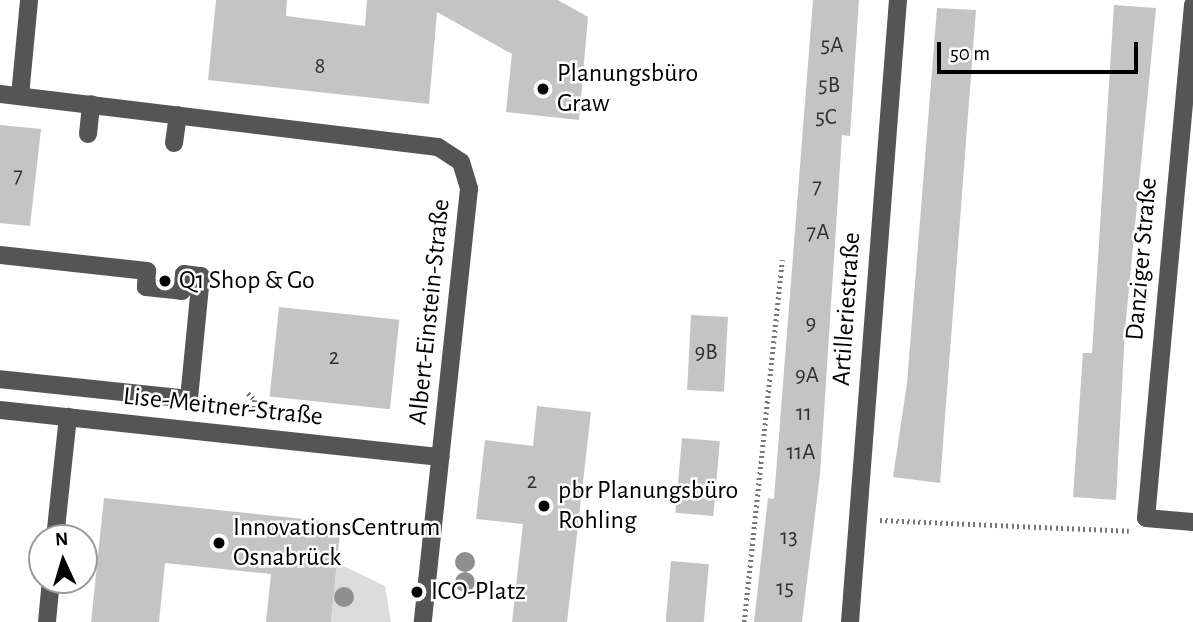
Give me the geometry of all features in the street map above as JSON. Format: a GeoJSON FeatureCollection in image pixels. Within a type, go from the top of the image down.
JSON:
{"type":"FeatureCollection","features":[{"type":"Feature","properties":{"kind":"street"},"geometry":{"type":"LineString","coordinates":[[20,96],[29,0]]}},
{"type":"Feature","properties":{"kind":"street","name":"Artilleriestraße"},"geometry":{"type":"LineString","coordinates":[[850,622],[898,0]]}},
{"type":"Feature","properties":{"kind":"street","name":"Danziger Straße"},"geometry":{"type":"LineString","coordinates":[[1146,518],[1193,5]]}},
{"type":"Feature","properties":{"kind":"street","name":"Albert-Einstein-Straße"},"geometry":{"type":"LineString","coordinates":[[0,94],[438,146],[461,162],[469,189],[423,622]]}},
{"type":"Feature","properties":{"kind":"street"},"geometry":{"type":"LineString","coordinates":[[88,134],[91,104]]}},
{"type":"Feature","properties":{"kind":"street"},"geometry":{"type":"LineString","coordinates":[[174,144],[178,115]]}},
{"type":"Feature","properties":{"kind":"street"},"geometry":{"type":"LineString","coordinates":[[0,255],[147,271],[146,287],[183,292],[184,274],[201,276],[189,399],[0,379]]}},
{"type":"Feature","properties":{"kind":"street"},"geometry":{"type":"LineString","coordinates":[[176,429],[179,398]]}},
{"type":"Feature","properties":{"kind":"street","name":"Lise-Meitner-Straße"},"geometry":{"type":"LineString","coordinates":[[0,410],[441,457]]}},
{"type":"Feature","properties":{"kind":"street"},"geometry":{"type":"LineString","coordinates":[[57,524],[68,417]]}},
{"type":"Feature","properties":{"kind":"street"},"geometry":{"type":"LineString","coordinates":[[1146,518],[1193,522]]}},
{"type":"Feature","properties":{"kind":"street"},"geometry":{"type":"LineString","coordinates":[[47,622],[50,594]]}},
{"type":"Feature","properties":{"kind":"path"},"geometry":{"type":"LineString","coordinates":[[744,622],[782,260]]}},
{"type":"Feature","properties":{"kind":"path"},"geometry":{"type":"LineString","coordinates":[[248,393],[255,400],[254,414]]}},
{"type":"Feature","properties":{"kind":"path"},"geometry":{"type":"LineString","coordinates":[[858,519],[1124,534],[1146,518]]}},
{"type":"Feature","properties":{"kind":"shaded area"},"geometry":{"type":"Polygon","coordinates":[[[337,563],[385,586],[391,622],[331,622],[337,563]]]}},
{"type":"Feature","properties":{"kind":"building"},"geometry":{"type":"Polygon","coordinates":[[[216,0],[287,0],[286,16],[365,26],[367,0],[558,0],[588,17],[579,120],[506,112],[512,54],[437,12],[429,104],[208,80],[216,0]]]}},
{"type":"Feature","properties":{"kind":"building"},"geometry":{"type":"Polygon","coordinates":[[[813,0],[859,0],[850,136],[842,135],[820,474],[802,622],[754,622],[768,498],[774,499],[813,0]]]}},
{"type":"Feature","properties":{"kind":"building"},"geometry":{"type":"Polygon","coordinates":[[[1114,5],[1156,8],[1125,330],[1116,500],[1073,497],[1083,353],[1092,353],[1114,5]]]}},
{"type":"Feature","properties":{"kind":"building"},"geometry":{"type":"Polygon","coordinates":[[[937,8],[976,10],[940,483],[893,477],[907,383],[937,8]]]}},
{"type":"Feature","properties":{"kind":"building"},"geometry":{"type":"Polygon","coordinates":[[[0,125],[41,129],[30,226],[0,223],[0,125]]]}},
{"type":"Feature","properties":{"kind":"building"},"geometry":{"type":"Polygon","coordinates":[[[279,307],[399,320],[390,409],[270,397],[279,307]]]}},
{"type":"Feature","properties":{"kind":"building"},"geometry":{"type":"Polygon","coordinates":[[[691,315],[728,317],[724,392],[687,390],[691,315]]]}},
{"type":"Feature","properties":{"kind":"building"},"geometry":{"type":"Polygon","coordinates":[[[537,406],[591,412],[567,622],[512,622],[523,524],[476,519],[485,440],[533,446],[537,406]]]}},
{"type":"Feature","properties":{"kind":"building"},"geometry":{"type":"Polygon","coordinates":[[[682,438],[720,441],[713,516],[675,513],[682,438]]]}},
{"type":"Feature","properties":{"kind":"building","name":"InnovationsCentrum Osnabrück"},"geometry":{"type":"Polygon","coordinates":[[[104,498],[341,523],[331,622],[266,622],[271,574],[165,563],[159,622],[91,622],[94,594],[98,594],[98,555],[104,498]]]}},
{"type":"Feature","properties":{"kind":"building"},"geometry":{"type":"Polygon","coordinates":[[[671,561],[709,564],[704,622],[666,622],[671,561]]]}},
{"type":"Feature","properties":{"kind":"place","name":"Planungsbüro Graw"},"geometry":{"type":"Point","coordinates":[543,89]}},
{"type":"Feature","properties":{"kind":"place","name":"Q1 Shop & Go"},"geometry":{"type":"Point","coordinates":[165,281]}},
{"type":"Feature","properties":{"kind":"place","name":"pbr Planungsbüro Rohling"},"geometry":{"type":"Point","coordinates":[544,506]}},
{"type":"Feature","properties":{"kind":"place","name":"InnovationsCentrum Osnabrück"},"geometry":{"type":"Point","coordinates":[219,543]}},
{"type":"Feature","properties":{"kind":"place","name":"ICO-Platz"},"geometry":{"type":"Point","coordinates":[417,592]}}]}
